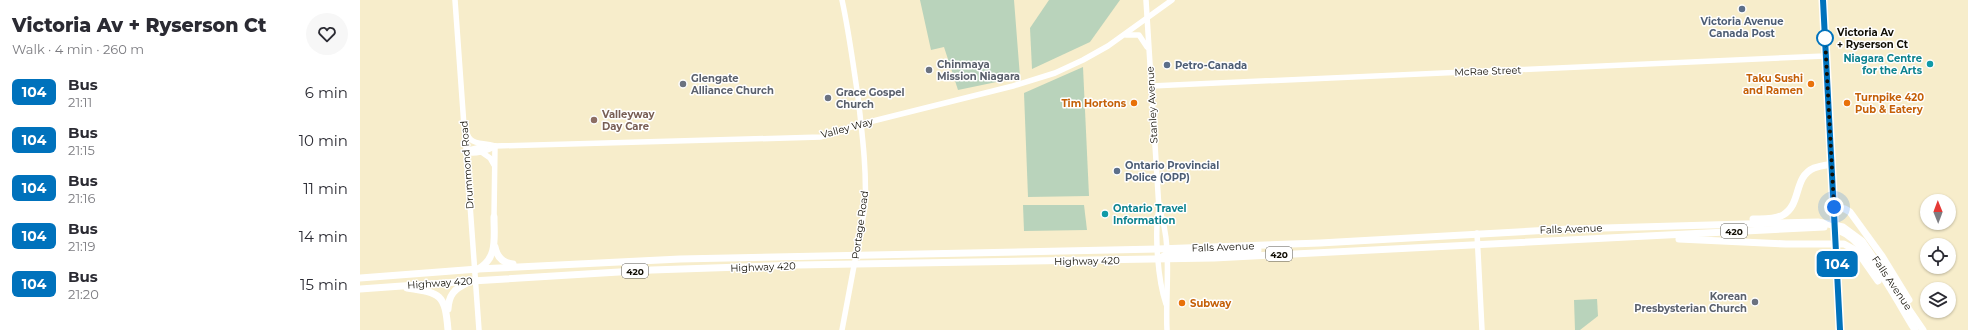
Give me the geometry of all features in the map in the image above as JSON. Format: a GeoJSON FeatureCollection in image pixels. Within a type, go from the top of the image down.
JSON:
{"type":"FeatureCollection","features":[{"type":"Feature","properties":{"kind":"highway"},"geometry":{"type":"LineString","coordinates":[[1699,226],[1720,221],[1776,218],[1784,215],[1795,202],[1803,176],[1814,168],[1832,164]]}},
{"type":"Feature","properties":{"kind":"highway"},"geometry":{"type":"LineString","coordinates":[[1834,207],[1845,209],[1882,256],[1909,300],[1912,319]]}},
{"type":"Feature","properties":{"kind":"highway"},"geometry":{"type":"LineString","coordinates":[[478,269],[493,255],[494,218]]}},
{"type":"Feature","properties":{"kind":"highway","name":"Falls Avenue"},"geometry":{"type":"LineString","coordinates":[[1166,254],[1477,233],[1810,222],[1827,223],[1843,227],[1856,235],[1867,245],[1912,319],[1915,330]]}},
{"type":"Feature","properties":{"kind":"highway","name":"Falls Avenue"},"geometry":{"type":"LineString","coordinates":[[1166,254],[1478,245],[1820,227],[1838,230],[1854,240],[1866,253],[1912,319],[1923,330]]}},
{"type":"Feature","properties":{"kind":"highway"},"geometry":{"type":"LineString","coordinates":[[1648,237],[1786,244],[1844,244],[1857,251],[1899,313],[1912,319]]}},
{"type":"Feature","properties":{"kind":"highway"},"geometry":{"type":"LineString","coordinates":[[494,242],[498,256],[506,263],[531,266]]}},
{"type":"Feature","properties":{"kind":"highway","name":"Highway 420"},"geometry":{"type":"LineString","coordinates":[[360,278],[531,266],[798,256],[1158,249],[1166,254],[1159,260],[790,266],[652,270],[360,289]]}},
{"type":"Feature","properties":{"kind":"highway"},"geometry":{"type":"LineString","coordinates":[[447,318],[451,293],[459,286],[472,281]]}},
{"type":"Feature","properties":{"kind":"highway"},"geometry":{"type":"LineString","coordinates":[[392,286],[438,294],[444,303],[448,330]]}},
{"type":"Feature","properties":{"kind":"street","name":"Drummond Road"},"geometry":{"type":"LineString","coordinates":[[455,0],[479,330]]}},
{"type":"Feature","properties":{"kind":"street","name":"Portage Road"},"geometry":{"type":"LineString","coordinates":[[842,0],[850,41],[861,124],[866,191],[842,330]]}},
{"type":"Feature","properties":{"kind":"street","name":"Stanley Avenue"},"geometry":{"type":"LineString","coordinates":[[1146,0],[1150,86],[1159,209],[1156,222],[1161,292],[1166,304]]}},
{"type":"Feature","properties":{"kind":"street","name":"Valley Way"},"geometry":{"type":"LineString","coordinates":[[466,152],[469,150],[492,146],[821,137],[861,124],[1026,83],[1083,60],[1122,36],[1172,0]]}},
{"type":"Feature","properties":{"kind":"street"},"geometry":{"type":"LineString","coordinates":[[1823,0],[1840,330]]}},
{"type":"Feature","properties":{"kind":"street"},"geometry":{"type":"LineString","coordinates":[[1122,36],[1131,33],[1139,35],[1145,41],[1149,52]]}},
{"type":"Feature","properties":{"kind":"street","name":"McRae Street"},"geometry":{"type":"LineString","coordinates":[[1150,86],[1825,56]]}},
{"type":"Feature","properties":{"kind":"street"},"geometry":{"type":"LineString","coordinates":[[464,123],[470,141],[492,146],[494,171],[494,218]]}},
{"type":"Feature","properties":{"kind":"street","name":"Valley Way"},"geometry":{"type":"LineString","coordinates":[[466,152],[470,154],[480,152],[491,149],[492,146]]}},
{"type":"Feature","properties":{"kind":"street"},"geometry":{"type":"LineString","coordinates":[[480,152],[491,160],[494,171]]}},
{"type":"Feature","properties":{"kind":"street","name":"Stanley Avenue"},"geometry":{"type":"LineString","coordinates":[[1159,209],[1164,221],[1168,283],[1166,304],[1168,330]]}},
{"type":"Feature","properties":{"kind":"street"},"geometry":{"type":"LineString","coordinates":[[1477,233],[1482,330]]}},
{"type":"Feature","properties":{"kind":"green space"},"geometry":{"type":"Polygon","coordinates":[[[920,0],[1014,0],[1020,77],[958,90],[944,47],[931,50],[920,0]]]}},
{"type":"Feature","properties":{"kind":"green space"},"geometry":{"type":"Polygon","coordinates":[[[1049,0],[1120,0],[1090,42],[1032,69],[1030,28],[1049,0]]]}},
{"type":"Feature","properties":{"kind":"green space"},"geometry":{"type":"Polygon","coordinates":[[[1083,67],[1089,196],[1028,197],[1024,93],[1083,67]]]}},
{"type":"Feature","properties":{"kind":"green space"},"geometry":{"type":"Polygon","coordinates":[[[1023,205],[1084,205],[1087,230],[1024,231],[1023,205]]]}},
{"type":"Feature","properties":{"kind":"green space"},"geometry":{"type":"Polygon","coordinates":[[[1597,299],[1598,316],[1580,330],[1575,330],[1574,300],[1597,299]]]}},
{"type":"Feature","properties":{"kind":"bus line","name":"104"},"geometry":{"type":"LineString","coordinates":[[1823,0],[1840,330]]}},
{"type":"Feature","properties":{"kind":"place","name":"Victoria Avenue Canada Post"},"geometry":{"type":"Point","coordinates":[1742,9]}},
{"type":"Feature","properties":{"kind":"place","name":"Victoria Av + Ryserson Ct"},"geometry":{"type":"Point","coordinates":[1825,38]}},
{"type":"Feature","properties":{"kind":"place","name":"Niagara Centre for the Arts"},"geometry":{"type":"Point","coordinates":[1930,64]}},
{"type":"Feature","properties":{"kind":"place","name":"Petro-Canada"},"geometry":{"type":"Point","coordinates":[1167,65]}},
{"type":"Feature","properties":{"kind":"place","name":"Chinmaya Mission Niagara"},"geometry":{"type":"Point","coordinates":[929,70]}},
{"type":"Feature","properties":{"kind":"place","name":"Glengate Alliance Church"},"geometry":{"type":"Point","coordinates":[683,84]}},
{"type":"Feature","properties":{"kind":"place","name":"Taku Sushi and Ramen"},"geometry":{"type":"Point","coordinates":[1811,84]}},
{"type":"Feature","properties":{"kind":"place","name":"Grace Gospel Church"},"geometry":{"type":"Point","coordinates":[828,98]}},
{"type":"Feature","properties":{"kind":"place","name":"Tim Hortons"},"geometry":{"type":"Point","coordinates":[1134,103]}},
{"type":"Feature","properties":{"kind":"place","name":"Turnpike 420 Pub & Eatery"},"geometry":{"type":"Point","coordinates":[1847,103]}},
{"type":"Feature","properties":{"kind":"place","name":"Valleyway Day Care"},"geometry":{"type":"Point","coordinates":[594,120]}},
{"type":"Feature","properties":{"kind":"place","name":"Ontario Provincial Police (OPP)"},"geometry":{"type":"Point","coordinates":[1117,171]}},
{"type":"Feature","properties":{"kind":"place","name":"Ontario Travel Information"},"geometry":{"type":"Point","coordinates":[1105,214]}},
{"type":"Feature","properties":{"kind":"place","name":"Korean Presbysterian Church"},"geometry":{"type":"Point","coordinates":[1755,302]}},
{"type":"Feature","properties":{"kind":"place","name":"Subway"},"geometry":{"type":"Point","coordinates":[1182,303]}},
{"type":"Feature","properties":{"kind":"route"},"geometry":{"type":"LineString","coordinates":[[1825,38],[1834,207]]}}]}
